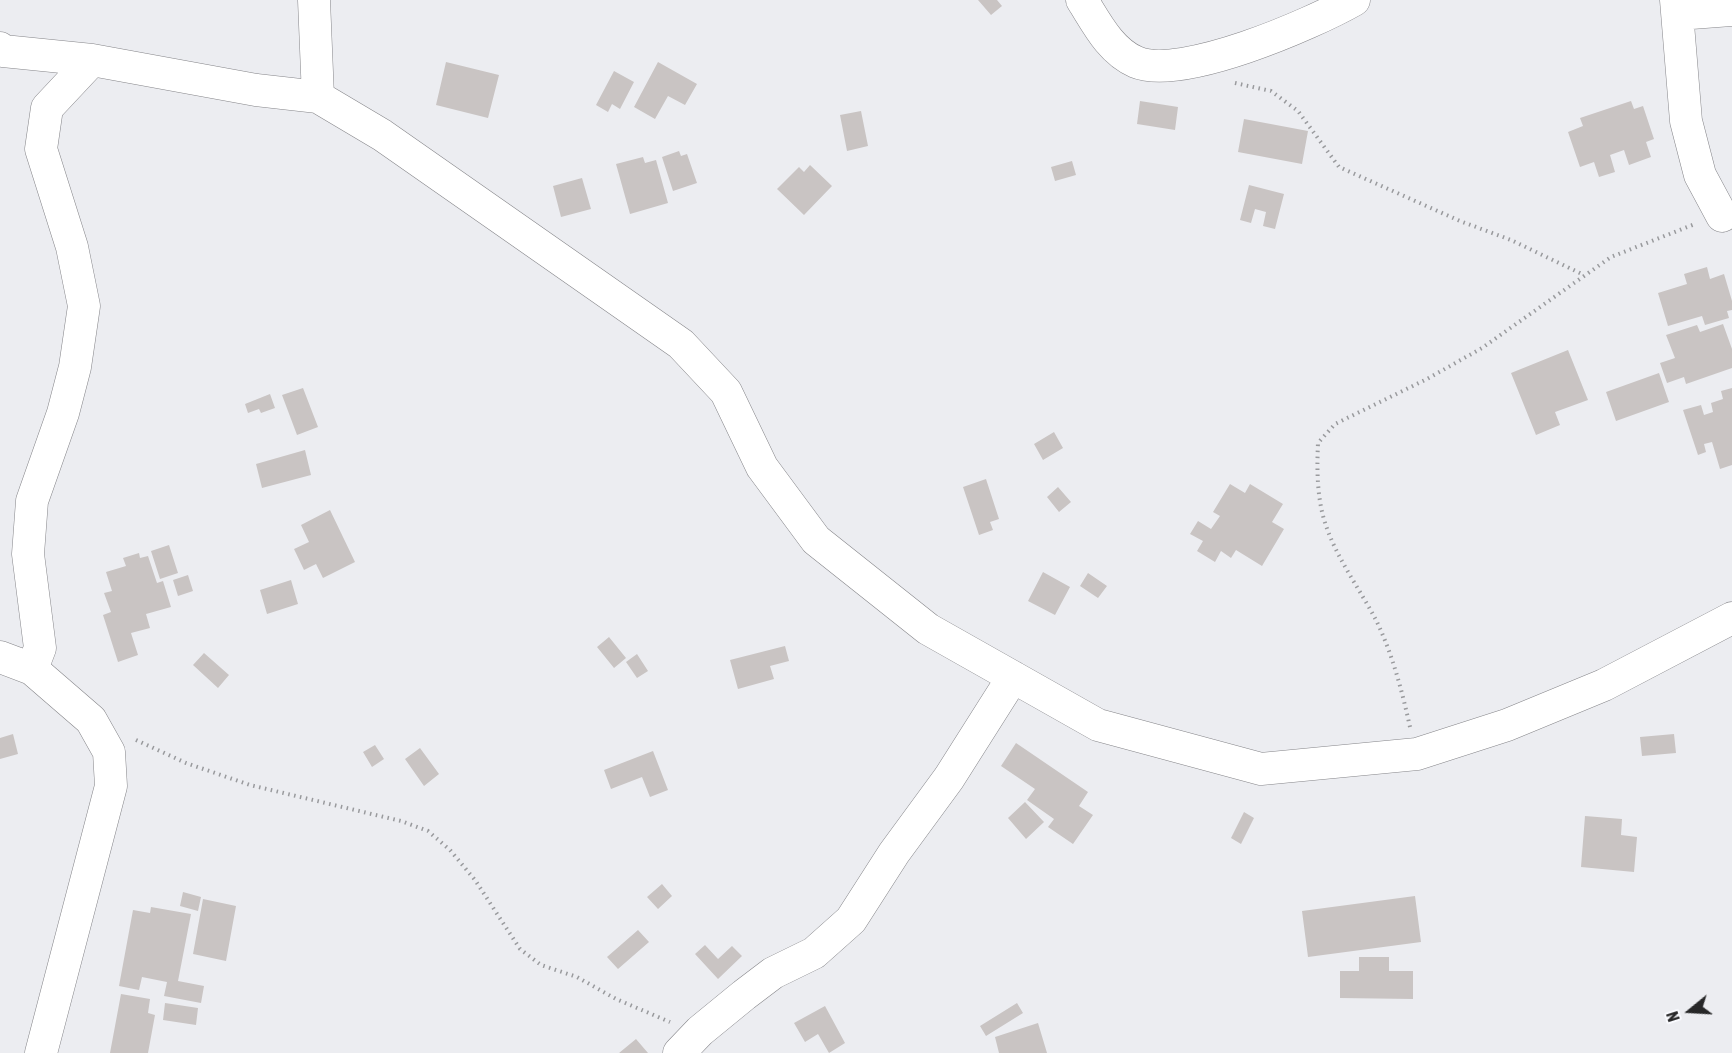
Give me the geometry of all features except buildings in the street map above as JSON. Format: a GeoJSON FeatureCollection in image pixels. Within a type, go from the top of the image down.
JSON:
{"type":"FeatureCollection","features":[{"type":"Feature","properties":{"kind":"street"},"geometry":{"type":"LineString","coordinates":[[314,0],[318,97]]}},
{"type":"Feature","properties":{"kind":"street"},"geometry":{"type":"LineString","coordinates":[[1082,0],[1110,43],[1135,62],[1162,68],[1195,63],[1261,40],[1354,0]]}},
{"type":"Feature","properties":{"kind":"street"},"geometry":{"type":"LineString","coordinates":[[1722,216],[1700,175],[1686,121],[1677,7],[1732,10]]}},
{"type":"Feature","properties":{"kind":"street"},"geometry":{"type":"LineString","coordinates":[[1,51],[92,60],[244,88],[318,97],[382,135],[681,344],[726,392],[762,467],[816,540],[928,629],[1098,725],[1261,769],[1417,754],[1507,725],[1604,685],[1732,618]]}},
{"type":"Feature","properties":{"kind":"street"},"geometry":{"type":"LineString","coordinates":[[32,669],[40,648],[28,554],[32,501],[66,402],[75,368],[84,306],[72,248],[41,149],[47,108],[92,60]]}},
{"type":"Feature","properties":{"kind":"street"},"geometry":{"type":"LineString","coordinates":[[0,657],[32,669],[91,720],[109,752],[111,786],[41,1053]]}},
{"type":"Feature","properties":{"kind":"street"},"geometry":{"type":"LineString","coordinates":[[690,1042],[773,974],[814,953],[851,920],[894,854],[949,777],[1013,677]]}},
{"type":"Feature","properties":{"kind":"path"},"geometry":{"type":"LineString","coordinates":[[1227,81],[1271,92],[1298,111],[1340,166],[1460,221],[1511,240],[1584,275]]}},
{"type":"Feature","properties":{"kind":"path"},"geometry":{"type":"LineString","coordinates":[[1417,754],[1399,676],[1377,623],[1331,538],[1321,509],[1317,477],[1318,443],[1335,424],[1427,379],[1482,348],[1539,310],[1611,257],[1685,227],[1722,216]]}},
{"type":"Feature","properties":{"kind":"path"},"geometry":{"type":"LineString","coordinates":[[134,739],[186,763],[250,785],[401,821],[428,831],[450,850],[475,880],[520,949],[541,965],[577,977],[654,1017],[690,1042]]}}]}
